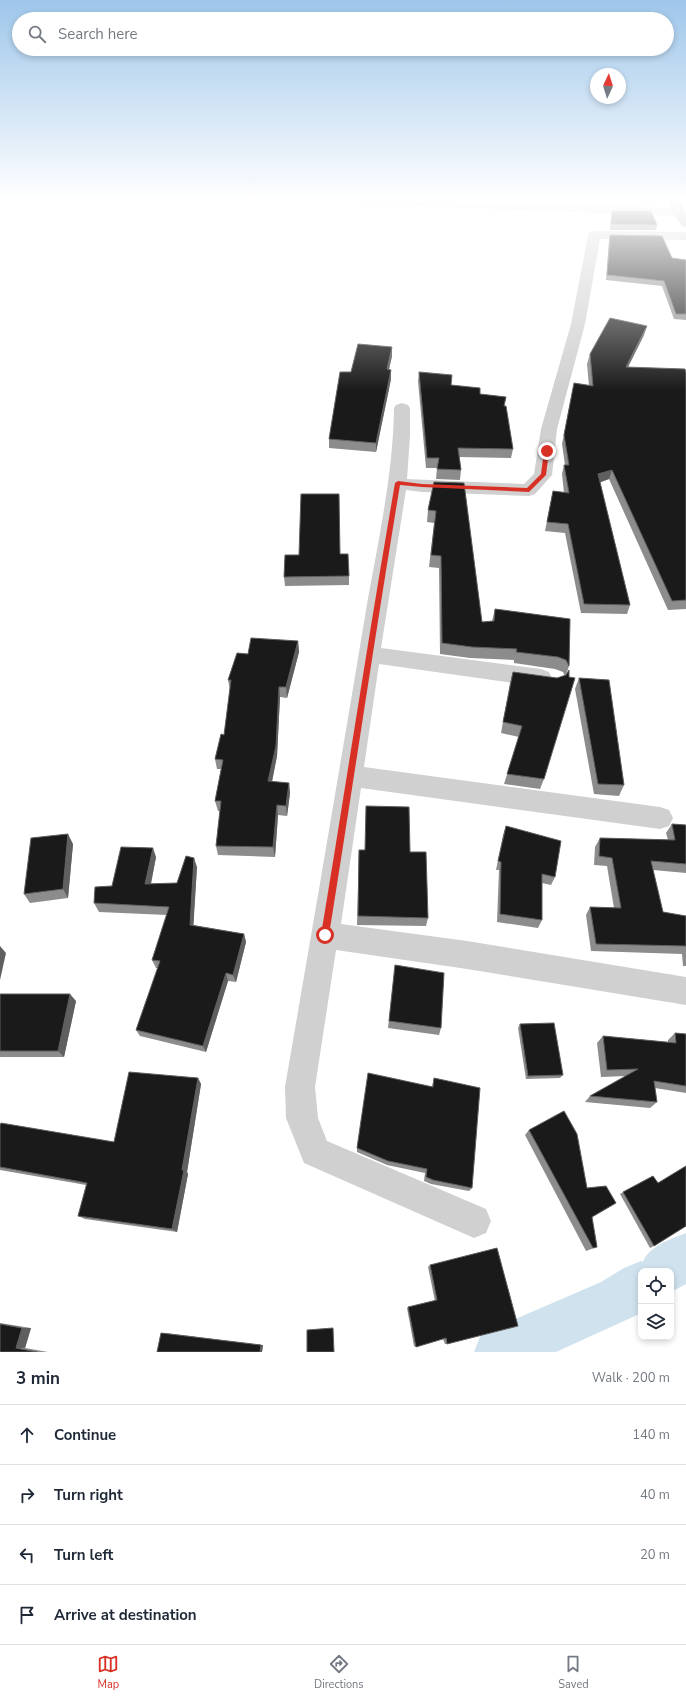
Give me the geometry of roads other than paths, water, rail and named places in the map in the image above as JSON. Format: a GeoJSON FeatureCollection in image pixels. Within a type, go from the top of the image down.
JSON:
{"type":"FeatureCollection","features":[{"type":"Feature","properties":{"kind":"street"},"geometry":{"type":"LineString","coordinates":[[398,483],[422,486],[529,490],[543,475],[549,429],[578,324],[589,264]]}},
{"type":"Feature","properties":{"kind":"street"},"geometry":{"type":"LineString","coordinates":[[402,408],[402,436],[398,483],[375,616],[351,776],[300,1087],[302,1118],[315,1152],[474,1220]]}},
{"type":"Feature","properties":{"kind":"street"},"geometry":{"type":"LineString","coordinates":[[370,655],[554,679]]}},
{"type":"Feature","properties":{"kind":"street"},"geometry":{"type":"LineString","coordinates":[[351,776],[660,818]]}},
{"type":"Feature","properties":{"kind":"street"},"geometry":{"type":"LineString","coordinates":[[325,935],[491,958],[686,991]]}},
{"type":"Feature","properties":{"kind":"waterway"},"geometry":{"type":"LineString","coordinates":[[668,1268],[686,1257]]}},
{"type":"Feature","properties":{"kind":"waterway"},"geometry":{"type":"LineString","coordinates":[[499,1352],[618,1299],[638,1287]]}}]}
